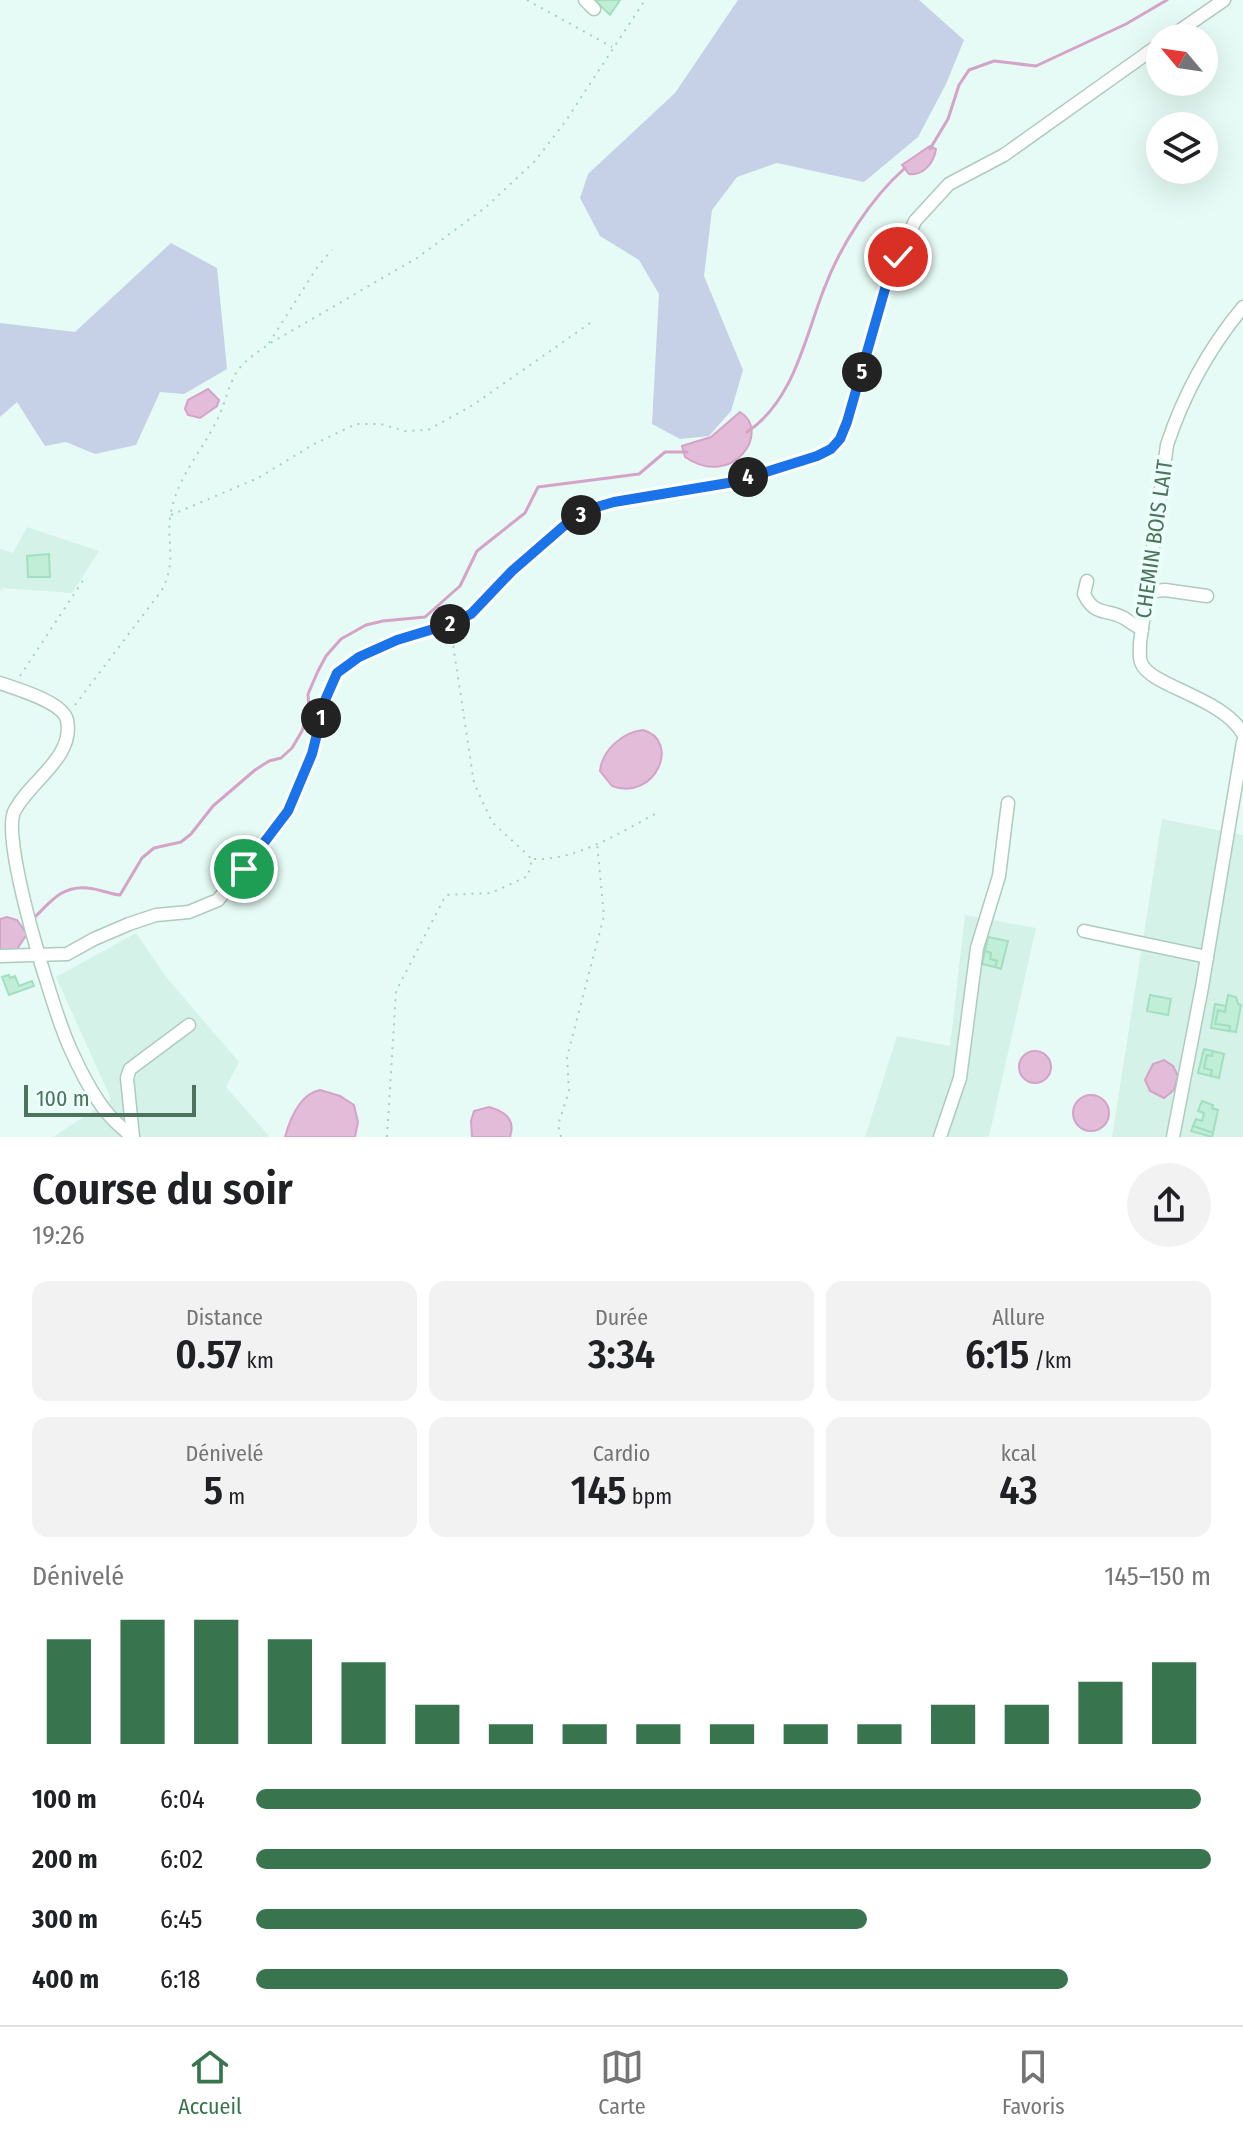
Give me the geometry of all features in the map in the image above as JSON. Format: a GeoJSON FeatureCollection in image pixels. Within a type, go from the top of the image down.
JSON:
{"type":"FeatureCollection","features":[{"type":"Feature","properties":{"kind":"street"},"geometry":{"type":"LineString","coordinates":[[1189,24],[1224,0]]}},
{"type":"Feature","properties":{"kind":"street"},"geometry":{"type":"LineString","coordinates":[[0,956],[67,954],[129,924],[156,915],[189,912],[218,900],[288,811],[312,754],[326,698],[337,673],[359,657],[397,640],[450,624],[471,614],[512,571],[565,525],[593,508],[614,502],[734,482],[831,449],[840,439],[847,422],[885,289],[915,221],[949,184],[1004,155],[1146,54]]}},
{"type":"Feature","properties":{"kind":"street","name":"CHEMIN BOIS LAIT"},"geometry":{"type":"LineString","coordinates":[[1242,735],[1236,721],[1219,708],[1148,674],[1141,663],[1146,592],[1167,445],[1219,336],[1243,307]]}},
{"type":"Feature","properties":{"kind":"street"},"geometry":{"type":"LineString","coordinates":[[1087,581],[1084,594],[1091,606],[1099,612],[1120,616],[1142,629]]}},
{"type":"Feature","properties":{"kind":"street"},"geometry":{"type":"LineString","coordinates":[[1146,592],[1165,590],[1207,596]]}},
{"type":"Feature","properties":{"kind":"street"},"geometry":{"type":"LineString","coordinates":[[6,685],[57,706],[66,716],[68,729],[64,748],[14,813],[11,838],[39,954],[70,1047],[98,1101],[116,1124],[133,1137]]}},
{"type":"Feature","properties":{"kind":"street"},"geometry":{"type":"LineString","coordinates":[[1173,1137],[1207,957],[1243,715]]}},
{"type":"Feature","properties":{"kind":"street"},"geometry":{"type":"LineString","coordinates":[[940,1137],[960,1078],[977,948],[999,876],[1008,803]]}},
{"type":"Feature","properties":{"kind":"street"},"geometry":{"type":"LineString","coordinates":[[1084,931],[1207,957]]}},
{"type":"Feature","properties":{"kind":"street"},"geometry":{"type":"LineString","coordinates":[[133,1137],[127,1078],[130,1069],[189,1025]]}},
{"type":"Feature","properties":{"kind":"path"},"geometry":{"type":"LineString","coordinates":[[527,0],[613,48]]}},
{"type":"Feature","properties":{"kind":"path"},"geometry":{"type":"LineString","coordinates":[[66,716],[168,579],[172,555],[170,515],[178,483],[217,422],[237,371],[269,344],[403,266],[486,207],[535,161],[594,81],[645,0]]}},
{"type":"Feature","properties":{"kind":"path"},"geometry":{"type":"LineString","coordinates":[[269,344],[318,266],[332,250]]}},
{"type":"Feature","properties":{"kind":"path"},"geometry":{"type":"LineString","coordinates":[[170,515],[258,478],[314,444],[356,424],[381,424],[405,431],[428,430],[473,405],[593,321]]}},
{"type":"Feature","properties":{"kind":"path"},"geometry":{"type":"LineString","coordinates":[[6,685],[84,579]]}},
{"type":"Feature","properties":{"kind":"path"},"geometry":{"type":"LineString","coordinates":[[450,624],[474,783],[492,822],[532,859],[549,860],[597,843],[659,812]]}},
{"type":"Feature","properties":{"kind":"path"},"geometry":{"type":"LineString","coordinates":[[561,1137],[558,1125],[569,1091],[567,1057],[604,916],[597,843]]}},
{"type":"Feature","properties":{"kind":"path"},"geometry":{"type":"LineString","coordinates":[[387,1137],[396,991],[425,935],[446,895],[491,893],[528,876],[532,859]]}},
{"type":"Feature","properties":{"kind":"shaded area"},"geometry":{"type":"Polygon","coordinates":[[[738,0],[919,0],[964,40],[946,84],[918,137],[864,182],[777,163],[737,177],[712,210],[704,276],[743,370],[731,411],[709,436],[680,439],[652,424],[659,294],[639,260],[600,236],[580,198],[588,174],[675,93],[738,0]]]}},
{"type":"Feature","properties":{"kind":"shaded area"},"geometry":{"type":"Polygon","coordinates":[[[930,146],[936,149],[931,163],[919,173],[909,174],[902,165],[930,146]]]}},
{"type":"Feature","properties":{"kind":"shaded area"},"geometry":{"type":"Polygon","coordinates":[[[171,243],[217,268],[227,369],[184,394],[160,392],[136,445],[95,454],[66,442],[45,446],[17,402],[0,417],[0,323],[75,332],[171,243]]]}},
{"type":"Feature","properties":{"kind":"shaded area"},"geometry":{"type":"Polygon","coordinates":[[[208,389],[219,400],[217,406],[200,418],[188,415],[185,409],[188,400],[208,389]]]}},
{"type":"Feature","properties":{"kind":"shaded area"},"geometry":{"type":"Polygon","coordinates":[[[740,412],[749,421],[752,432],[742,454],[718,467],[702,465],[685,457],[682,446],[711,437],[740,412]]]}},
{"type":"Feature","properties":{"kind":"shaded area"},"geometry":{"type":"Polygon","coordinates":[[[27,527],[99,551],[72,593],[2,588],[0,591],[0,549],[13,553],[27,527]]]}},
{"type":"Feature","properties":{"kind":"shaded area"},"geometry":{"type":"Polygon","coordinates":[[[643,730],[654,736],[660,745],[658,768],[641,785],[628,789],[612,786],[600,771],[605,756],[621,738],[643,730]]]}},
{"type":"Feature","properties":{"kind":"shaded area"},"geometry":{"type":"Polygon","coordinates":[[[1162,819],[1243,835],[1243,1137],[1112,1137],[1162,819]]]}},
{"type":"Feature","properties":{"kind":"shaded area"},"geometry":{"type":"Polygon","coordinates":[[[965,915],[1036,928],[989,1137],[865,1137],[897,1036],[950,1046],[965,915]]]}},
{"type":"Feature","properties":{"kind":"shaded area"},"geometry":{"type":"Polygon","coordinates":[[[7,917],[17,920],[27,934],[17,949],[0,952],[0,919],[7,917]]]}},
{"type":"Feature","properties":{"kind":"shaded area"},"geometry":{"type":"Polygon","coordinates":[[[136,933],[167,978],[239,1062],[226,1087],[270,1137],[53,1137],[111,1099],[56,977],[136,933]]]}},
{"type":"Feature","properties":{"kind":"shaded area"},"geometry":{"type":"Polygon","coordinates":[[[1035,1051],[1046,1056],[1051,1067],[1046,1078],[1035,1083],[1024,1078],[1019,1067],[1024,1056],[1035,1051]]]}},
{"type":"Feature","properties":{"kind":"shaded area"},"geometry":{"type":"Polygon","coordinates":[[[1164,1060],[1173,1066],[1178,1076],[1174,1090],[1164,1098],[1150,1091],[1145,1080],[1153,1064],[1164,1060]]]}},
{"type":"Feature","properties":{"kind":"shaded area"},"geometry":{"type":"Polygon","coordinates":[[[320,1090],[340,1096],[354,1105],[358,1122],[355,1137],[285,1137],[301,1102],[320,1090]]]}},
{"type":"Feature","properties":{"kind":"shaded area"},"geometry":{"type":"Polygon","coordinates":[[[1091,1095],[1104,1100],[1109,1113],[1104,1126],[1091,1131],[1078,1126],[1073,1113],[1078,1100],[1091,1095]]]}},
{"type":"Feature","properties":{"kind":"shaded area"},"geometry":{"type":"Polygon","coordinates":[[[489,1107],[510,1121],[510,1137],[472,1137],[474,1111],[489,1107]]]}},
{"type":"Feature","properties":{"kind":"building"},"geometry":{"type":"Polygon","coordinates":[[[595,0],[620,0],[610,15],[595,0]]]}},
{"type":"Feature","properties":{"kind":"building"},"geometry":{"type":"Polygon","coordinates":[[[49,554],[50,577],[28,577],[27,556],[49,554]]]}},
{"type":"Feature","properties":{"kind":"building"},"geometry":{"type":"Polygon","coordinates":[[[988,937],[1008,941],[1001,969],[995,967],[997,961],[990,959],[991,953],[985,951],[988,937]]]}},
{"type":"Feature","properties":{"kind":"building"},"geometry":{"type":"Polygon","coordinates":[[[985,951],[991,953],[990,959],[997,961],[995,967],[982,964],[985,951]]]}},
{"type":"Feature","properties":{"kind":"building"},"geometry":{"type":"Polygon","coordinates":[[[9,975],[10,978],[15,976],[19,986],[32,981],[34,986],[9,995],[2,977],[9,975]]]}},
{"type":"Feature","properties":{"kind":"building"},"geometry":{"type":"Polygon","coordinates":[[[1150,995],[1171,999],[1168,1015],[1147,1011],[1150,995]]]}},
{"type":"Feature","properties":{"kind":"building"},"geometry":{"type":"Polygon","coordinates":[[[1228,995],[1236,997],[1241,1005],[1236,1032],[1229,1031],[1230,1026],[1215,1024],[1218,1010],[1225,1012],[1228,995]]]}},
{"type":"Feature","properties":{"kind":"building"},"geometry":{"type":"Polygon","coordinates":[[[1215,1004],[1226,1006],[1225,1012],[1218,1010],[1215,1024],[1230,1026],[1229,1031],[1211,1028],[1215,1004]]]}},
{"type":"Feature","properties":{"kind":"building"},"geometry":{"type":"Polygon","coordinates":[[[1204,1049],[1213,1051],[1212,1056],[1207,1055],[1204,1068],[1212,1070],[1211,1076],[1198,1073],[1204,1049]]]}},
{"type":"Feature","properties":{"kind":"building"},"geometry":{"type":"Polygon","coordinates":[[[1213,1051],[1224,1054],[1219,1078],[1211,1076],[1212,1070],[1204,1068],[1207,1055],[1212,1056],[1213,1051]]]}},
{"type":"Feature","properties":{"kind":"building"},"geometry":{"type":"Polygon","coordinates":[[[1202,1101],[1218,1110],[1213,1133],[1193,1126],[1196,1119],[1202,1121],[1204,1113],[1198,1111],[1202,1101]]]}},
{"type":"Feature","properties":{"kind":"building"},"geometry":{"type":"Polygon","coordinates":[[[1193,1126],[1213,1133],[1212,1137],[1191,1131],[1193,1126]]]}},
{"type":"Feature","properties":{"kind":"waterway"},"geometry":{"type":"LineString","coordinates":[[930,149],[948,119],[959,85],[969,70],[994,61],[1036,66],[1126,24],[1167,0]]}},
{"type":"Feature","properties":{"kind":"waterway"},"geometry":{"type":"LineString","coordinates":[[747,432],[763,419],[787,386],[831,273],[848,240],[880,194],[905,168]]}},
{"type":"Feature","properties":{"kind":"waterway"},"geometry":{"type":"LineString","coordinates":[[35,917],[58,895],[71,889],[88,888],[120,895],[142,858],[154,848],[181,842],[213,806],[255,770],[281,758],[292,748],[302,731],[309,710],[308,694],[326,656],[341,639],[366,625],[425,617],[460,586],[477,551],[525,513],[538,487],[639,474],[665,452],[687,452]]}},
{"type":"Feature","properties":{"kind":"route"},"geometry":{"type":"LineString","coordinates":[[244,869],[288,811],[312,754],[326,698],[337,673],[359,657],[471,614],[512,571],[565,525],[593,508],[734,482],[831,449],[840,439],[847,422],[885,289],[898,257]]}}]}
